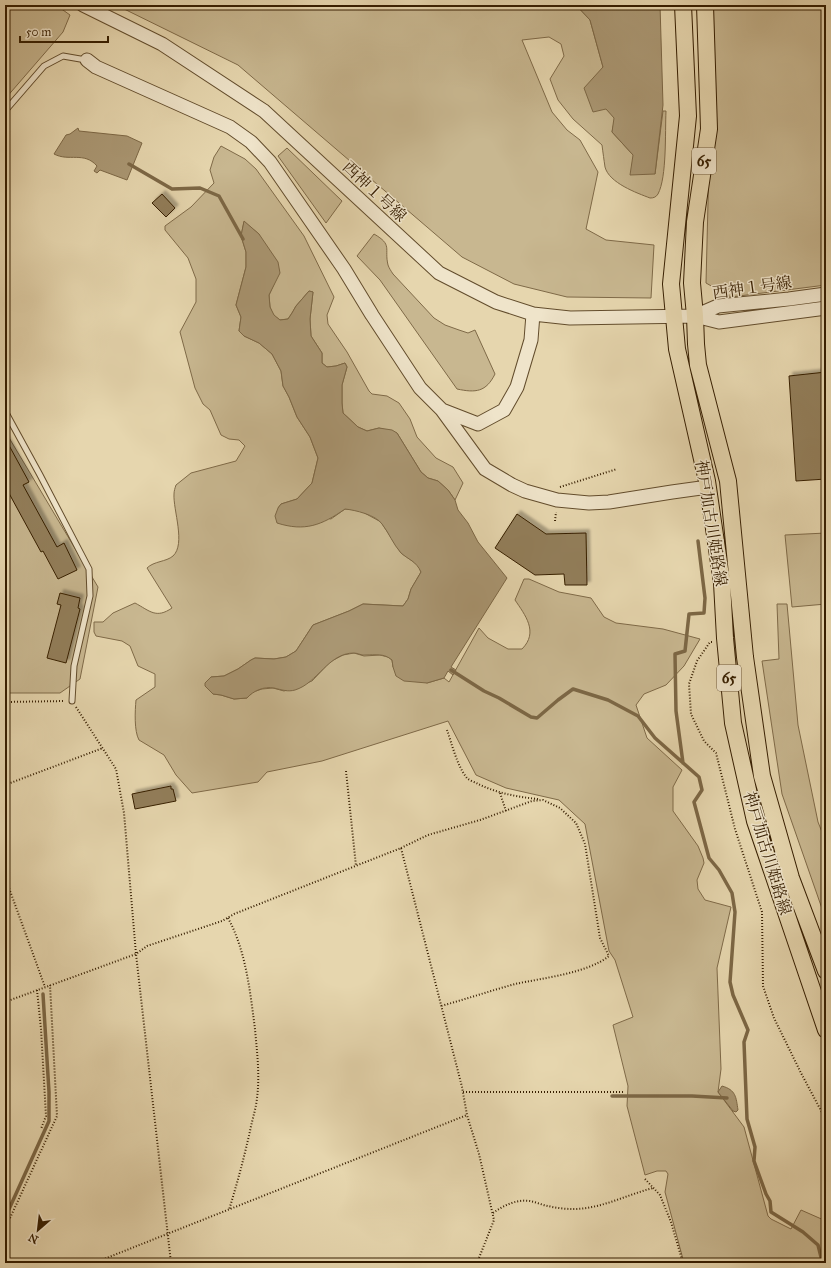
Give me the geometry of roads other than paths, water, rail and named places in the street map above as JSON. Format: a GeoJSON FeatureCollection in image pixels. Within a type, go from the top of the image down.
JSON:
{"type":"FeatureCollection","features":[{"type":"Feature","properties":{"kind":"main road","name":"神戸加古川姫路線"},"geometry":{"type":"LineString","coordinates":[[683,5],[688,116],[672,284],[677,349],[708,488],[722,583],[725,638],[733,723],[754,821],[826,1030]]}},
{"type":"Feature","properties":{"kind":"main road","name":"神戸加古川姫路線"},"geometry":{"type":"LineString","coordinates":[[705,5],[709,129],[695,222],[692,283],[698,365],[728,481],[745,657],[762,776],[791,878],[826,971]]}},
{"type":"Feature","properties":{"kind":"street","name":"西神１号線"},"geometry":{"type":"LineString","coordinates":[[83,5],[162,44],[264,111],[440,273],[496,302],[533,314],[570,318],[695,316],[719,322],[826,308]]}},
{"type":"Feature","properties":{"kind":"street"},"geometry":{"type":"LineString","coordinates":[[87,60],[96,67],[230,127],[251,142],[270,162],[344,269],[420,388],[442,410],[485,469],[525,491],[557,500],[589,503],[609,502],[708,488]]}},
{"type":"Feature","properties":{"kind":"street","name":"西神１号線"},"geometry":{"type":"LineString","coordinates":[[695,316],[718,306],[826,294]]}},
{"type":"Feature","properties":{"kind":"street"},"geometry":{"type":"LineString","coordinates":[[469,447],[471,437],[478,424],[504,410],[517,387],[531,340],[533,314]]}},
{"type":"Feature","properties":{"kind":"street"},"geometry":{"type":"LineString","coordinates":[[442,410],[478,424]]}},
{"type":"Feature","properties":{"kind":"lane"},"geometry":{"type":"LineString","coordinates":[[5,111],[44,66],[63,56],[87,60]]}},
{"type":"Feature","properties":{"kind":"lane"},"geometry":{"type":"LineString","coordinates":[[5,411],[89,569],[90,596],[74,666],[72,701]]}},
{"type":"Feature","properties":{"kind":"waterway"},"geometry":{"type":"LineString","coordinates":[[129,164],[172,189],[200,188],[219,196],[243,239]]}},
{"type":"Feature","properties":{"kind":"waterway"},"geometry":{"type":"LineString","coordinates":[[683,763],[676,711],[675,654],[685,651],[689,614],[704,613],[705,598],[698,541]]}},
{"type":"Feature","properties":{"kind":"waterway"},"geometry":{"type":"LineString","coordinates":[[451,670],[484,691],[531,717],[537,718],[573,689],[608,700],[638,716],[655,738],[699,777],[702,790],[694,802],[709,858],[719,870],[732,893],[735,912],[730,982],[733,995],[748,1030],[744,1042],[747,1119],[755,1147],[754,1161],[770,1201],[771,1212],[803,1232],[818,1245],[821,1257],[826,1263]]}},
{"type":"Feature","properties":{"kind":"waterway"},"geometry":{"type":"LineString","coordinates":[[5,1218],[49,1121],[49,1092],[43,994]]}},
{"type":"Feature","properties":{"kind":"waterway"},"geometry":{"type":"LineString","coordinates":[[612,1096],[692,1096],[727,1098]]}}]}
